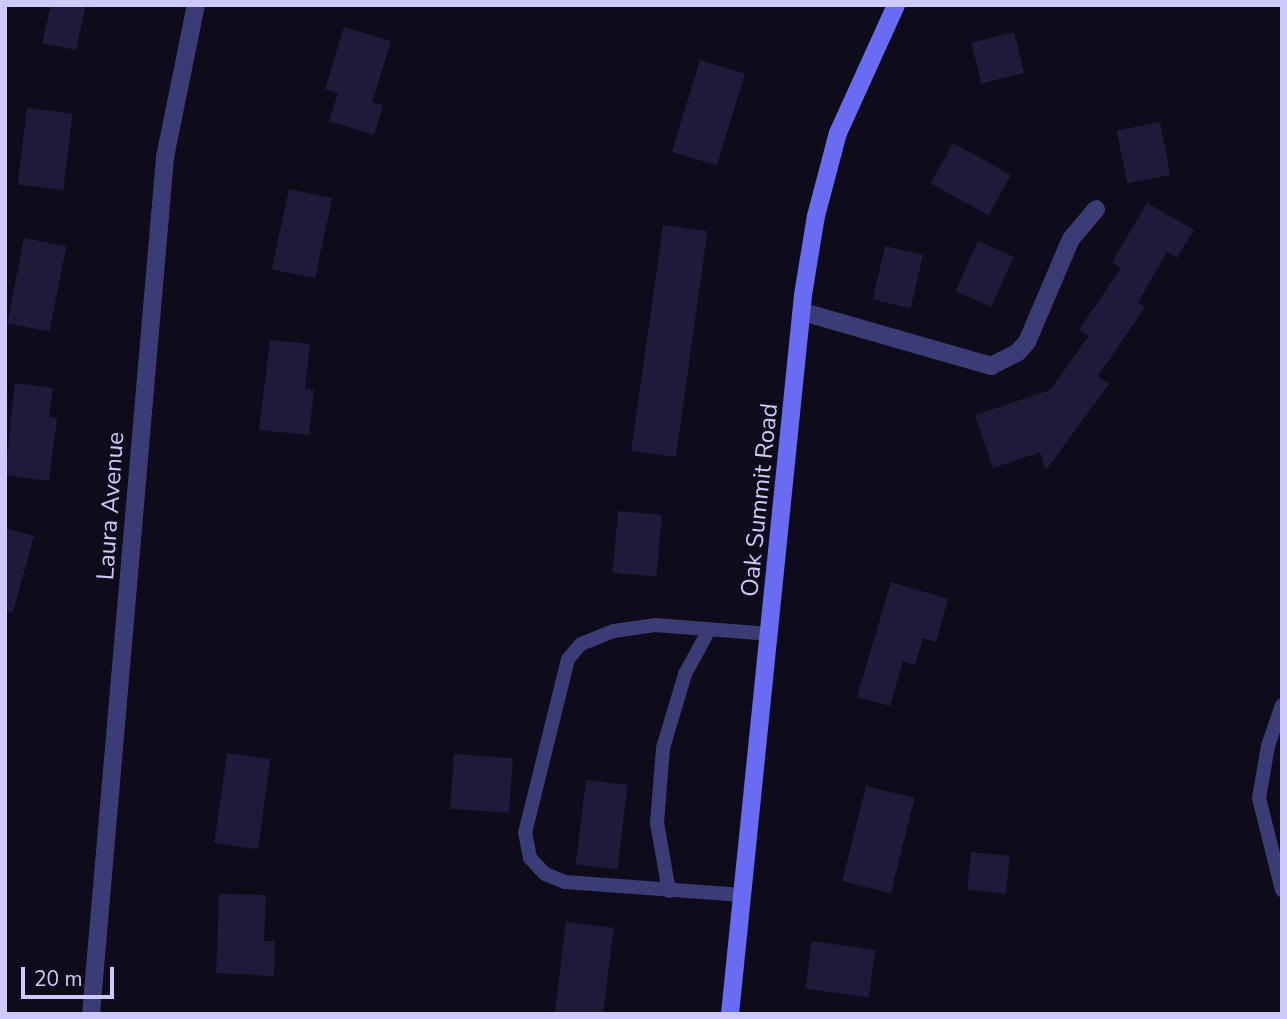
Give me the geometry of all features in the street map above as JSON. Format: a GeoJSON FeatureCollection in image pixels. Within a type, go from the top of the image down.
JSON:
{"type":"FeatureCollection","features":[{"type":"Feature","properties":{"kind":"main road","name":"Oak Summit Road"},"geometry":{"type":"LineString","coordinates":[[730,1014],[803,312],[816,216],[838,133],[896,5]]}},
{"type":"Feature","properties":{"kind":"street","name":"Laura Avenue"},"geometry":{"type":"LineString","coordinates":[[91,1014],[165,157],[196,5]]}},
{"type":"Feature","properties":{"kind":"street"},"geometry":{"type":"LineString","coordinates":[[803,312],[991,366],[1017,353],[1027,342],[1071,239],[1096,209]]}},
{"type":"Feature","properties":{"kind":"lane"},"geometry":{"type":"LineString","coordinates":[[743,895],[565,882],[545,874],[530,858],[525,833],[568,659],[581,644],[614,631],[655,625],[770,634]]}},
{"type":"Feature","properties":{"kind":"lane"},"geometry":{"type":"LineString","coordinates":[[669,891],[657,823],[663,748],[685,674],[709,630]]}},
{"type":"Feature","properties":{"kind":"lane"},"geometry":{"type":"LineString","coordinates":[[1282,705],[1268,746],[1259,798],[1282,890]]}},
{"type":"Feature","properties":{"kind":"building"},"geometry":{"type":"Polygon","coordinates":[[[51,5],[86,5],[76,50],[42,43],[51,5]]]}},
{"type":"Feature","properties":{"kind":"building"},"geometry":{"type":"Polygon","coordinates":[[[344,27],[391,41],[372,102],[383,105],[374,135],[329,121],[338,93],[325,89],[344,27]]]}},
{"type":"Feature","properties":{"kind":"building"},"geometry":{"type":"Polygon","coordinates":[[[1014,32],[1024,73],[981,83],[971,43],[1014,32]]]}},
{"type":"Feature","properties":{"kind":"building"},"geometry":{"type":"Polygon","coordinates":[[[700,60],[745,74],[717,166],[672,152],[700,60]]]}},
{"type":"Feature","properties":{"kind":"building"},"geometry":{"type":"Polygon","coordinates":[[[27,108],[73,114],[63,190],[18,184],[27,108]]]}},
{"type":"Feature","properties":{"kind":"building"},"geometry":{"type":"Polygon","coordinates":[[[1160,122],[1170,175],[1127,183],[1117,130],[1160,122]]]}},
{"type":"Feature","properties":{"kind":"building"},"geometry":{"type":"Polygon","coordinates":[[[953,143],[1011,175],[988,215],[931,183],[953,143]]]}},
{"type":"Feature","properties":{"kind":"building"},"geometry":{"type":"Polygon","coordinates":[[[289,189],[332,198],[315,278],[272,269],[289,189]]]}},
{"type":"Feature","properties":{"kind":"building"},"geometry":{"type":"Polygon","coordinates":[[[1147,203],[1194,230],[1177,258],[1167,252],[1138,302],[1145,307],[1098,376],[1109,384],[1046,470],[1040,452],[993,468],[975,415],[1050,390],[1089,336],[1079,330],[1121,268],[1112,262],[1147,203]]]}},
{"type":"Feature","properties":{"kind":"building"},"geometry":{"type":"Polygon","coordinates":[[[663,225],[708,231],[676,457],[631,451],[663,225]]]}},
{"type":"Feature","properties":{"kind":"building"},"geometry":{"type":"Polygon","coordinates":[[[24,238],[66,246],[50,332],[7,323],[24,238]]]}},
{"type":"Feature","properties":{"kind":"building"},"geometry":{"type":"Polygon","coordinates":[[[978,241],[1014,257],[991,307],[956,291],[978,241]]]}},
{"type":"Feature","properties":{"kind":"building"},"geometry":{"type":"Polygon","coordinates":[[[885,246],[923,255],[911,308],[873,300],[885,246]]]}},
{"type":"Feature","properties":{"kind":"building"},"geometry":{"type":"Polygon","coordinates":[[[270,340],[310,344],[305,389],[314,390],[309,435],[259,430],[270,340]]]}},
{"type":"Feature","properties":{"kind":"building"},"geometry":{"type":"Polygon","coordinates":[[[15,383],[53,388],[49,417],[57,418],[49,481],[5,475],[15,383]]]}},
{"type":"Feature","properties":{"kind":"building"},"geometry":{"type":"Polygon","coordinates":[[[618,511],[662,515],[656,577],[613,573],[618,511]]]}},
{"type":"Feature","properties":{"kind":"building"},"geometry":{"type":"Polygon","coordinates":[[[5,528],[34,536],[13,612],[5,611],[5,528]]]}},
{"type":"Feature","properties":{"kind":"building"},"geometry":{"type":"Polygon","coordinates":[[[891,582],[948,599],[936,642],[923,638],[915,665],[903,661],[890,706],[857,697],[891,582]]]}},
{"type":"Feature","properties":{"kind":"building"},"geometry":{"type":"Polygon","coordinates":[[[227,753],[271,759],[258,849],[214,843],[227,753]]]}},
{"type":"Feature","properties":{"kind":"building"},"geometry":{"type":"Polygon","coordinates":[[[454,754],[513,758],[509,813],[450,809],[454,754]]]}},
{"type":"Feature","properties":{"kind":"building"},"geometry":{"type":"Polygon","coordinates":[[[586,780],[628,785],[617,869],[576,864],[586,780]]]}},
{"type":"Feature","properties":{"kind":"building"},"geometry":{"type":"Polygon","coordinates":[[[866,786],[915,798],[891,893],[842,881],[866,786]]]}},
{"type":"Feature","properties":{"kind":"building"},"geometry":{"type":"Polygon","coordinates":[[[971,852],[1010,856],[1006,894],[967,890],[971,852]]]}},
{"type":"Feature","properties":{"kind":"building"},"geometry":{"type":"Polygon","coordinates":[[[219,894],[266,895],[264,941],[275,941],[274,976],[216,973],[219,894]]]}},
{"type":"Feature","properties":{"kind":"building"},"geometry":{"type":"Polygon","coordinates":[[[566,922],[614,928],[603,1014],[555,1014],[566,922]]]}},
{"type":"Feature","properties":{"kind":"building"},"geometry":{"type":"Polygon","coordinates":[[[812,941],[875,950],[869,997],[805,989],[812,941]]]}}]}
